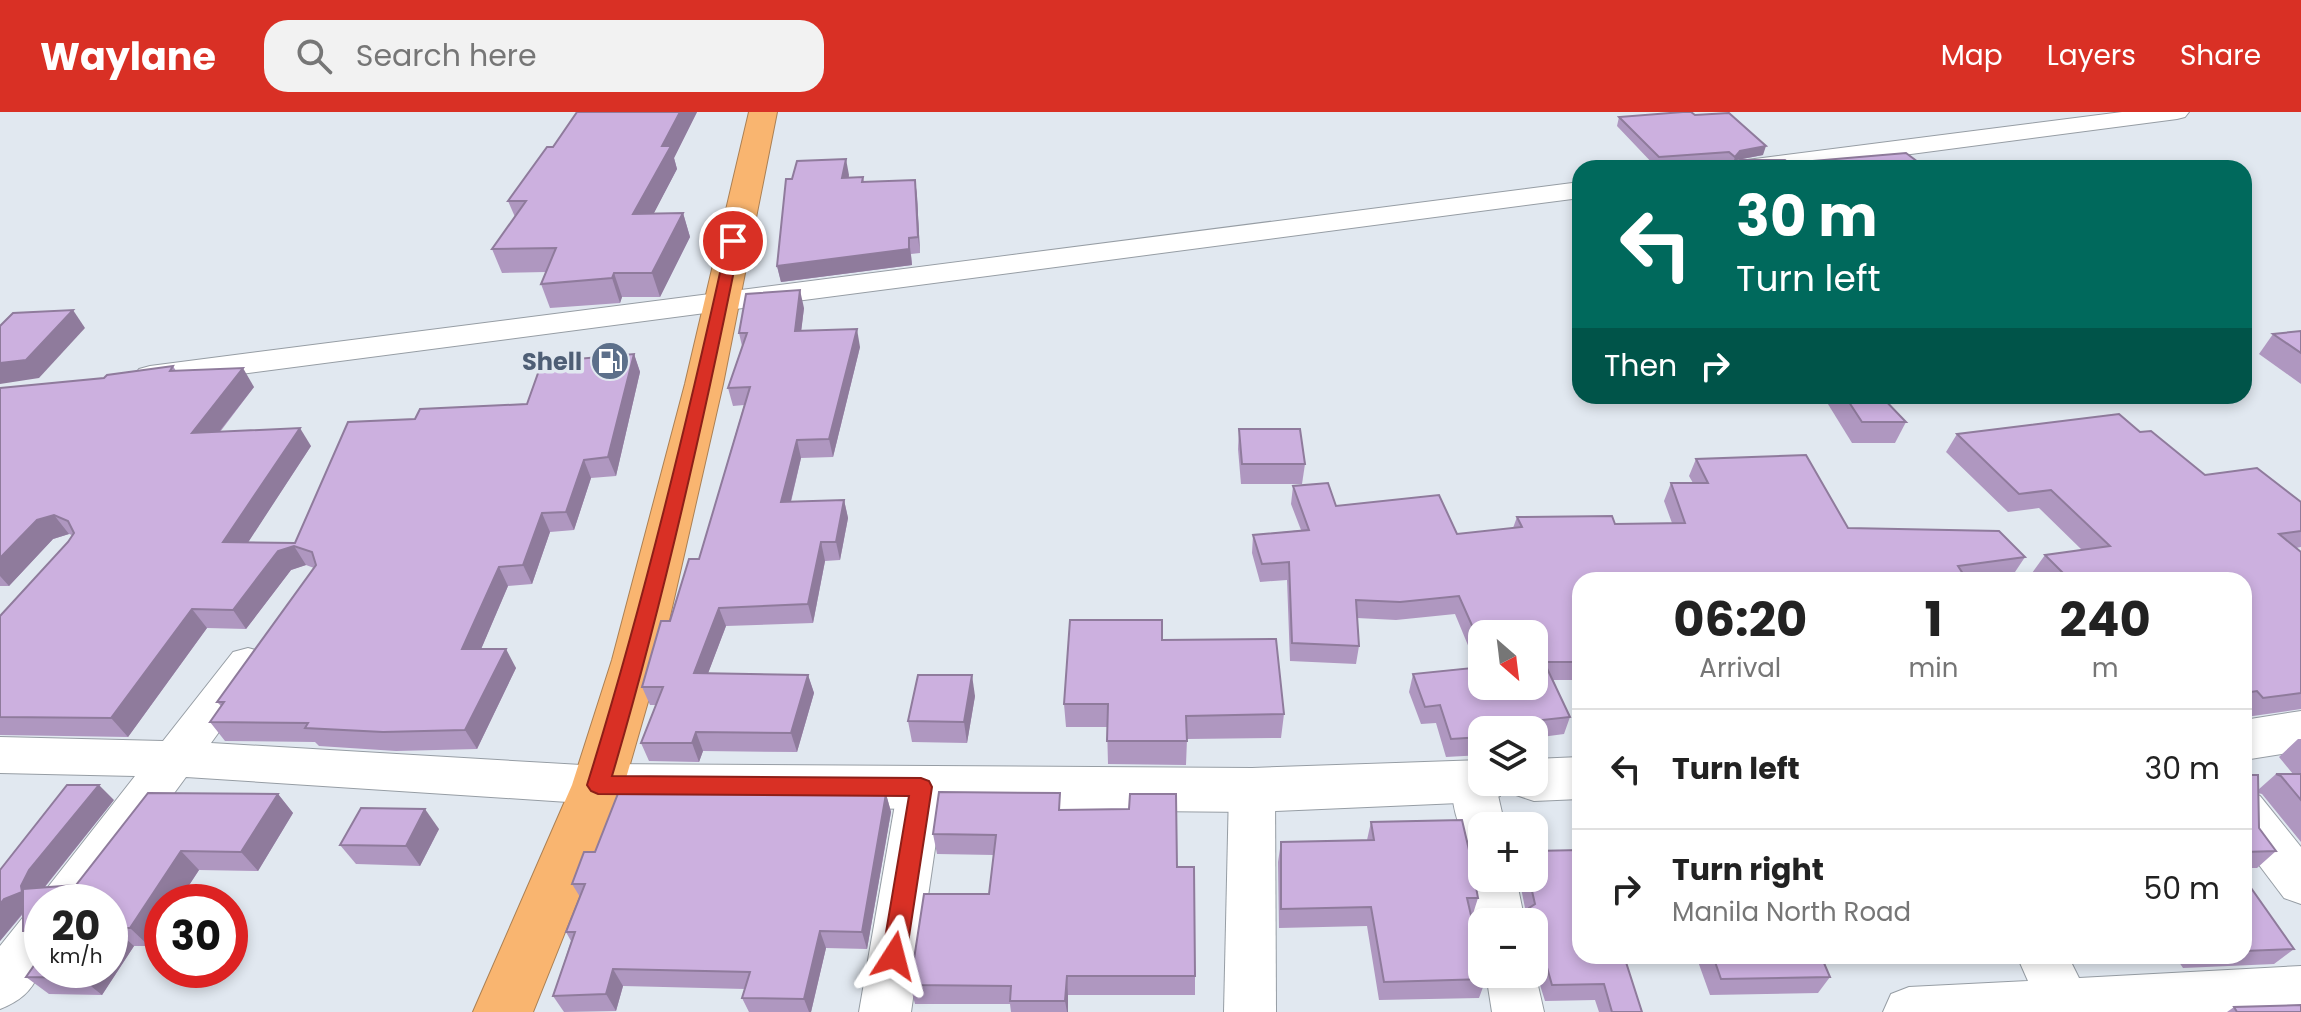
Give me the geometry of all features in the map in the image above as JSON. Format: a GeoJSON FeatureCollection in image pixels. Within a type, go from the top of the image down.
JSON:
{"type":"FeatureCollection","features":[{"type":"Feature","properties":{"kind":"highway"},"geometry":{"type":"LineString","coordinates":[[503,1012],[598,785],[636,660],[722,301],[763,112]]}},
{"type":"Feature","properties":{"kind":"main road"},"geometry":{"type":"LineString","coordinates":[[2252,739],[2301,731]]}},
{"type":"Feature","properties":{"kind":"main road"},"geometry":{"type":"LineString","coordinates":[[1548,779],[1572,778]]}},
{"type":"Feature","properties":{"kind":"main road"},"geometry":{"type":"LineString","coordinates":[[598,785],[1252,790],[1468,796]]}},
{"type":"Feature","properties":{"kind":"street"},"geometry":{"type":"LineString","coordinates":[[1808,160],[2177,112]]}},
{"type":"Feature","properties":{"kind":"street"},"geometry":{"type":"LineString","coordinates":[[125,380],[1572,191]]}},
{"type":"Feature","properties":{"kind":"street"},"geometry":{"type":"LineString","coordinates":[[79,884],[270,633]]}},
{"type":"Feature","properties":{"kind":"street"},"geometry":{"type":"LineString","coordinates":[[0,755],[177,759],[598,785]]}},
{"type":"Feature","properties":{"kind":"street"},"geometry":{"type":"LineString","coordinates":[[885,1012],[921,787]]}},
{"type":"Feature","properties":{"kind":"street"},"geometry":{"type":"LineString","coordinates":[[1250,1012],[1252,790]]}},
{"type":"Feature","properties":{"kind":"street"},"geometry":{"type":"LineString","coordinates":[[2252,820],[2301,883]]}},
{"type":"Feature","properties":{"kind":"street"},"geometry":{"type":"LineString","coordinates":[[0,985],[24,955]]}},
{"type":"Feature","properties":{"kind":"street"},"geometry":{"type":"LineString","coordinates":[[2046,964],[2068,1009]]}},
{"type":"Feature","properties":{"kind":"street"},"geometry":{"type":"LineString","coordinates":[[1514,988],[1518,1012]]}},
{"type":"Feature","properties":{"kind":"street"},"geometry":{"type":"LineString","coordinates":[[1909,1012],[2068,1009],[2301,990]]}},
{"type":"Feature","properties":{"kind":"building"},"geometry":{"type":"Polygon","coordinates":[[[577,112],[680,112],[662,146],[671,146],[633,214],[683,213],[652,273],[614,273],[612,278],[541,284],[556,248],[492,249],[526,201],[508,201],[547,147],[553,147],[577,112]]]}},
{"type":"Feature","properties":{"kind":"building"},"geometry":{"type":"Polygon","coordinates":[[[1691,112],[1695,115],[1729,113],[1766,146],[1740,151],[1735,157],[1729,152],[1659,157],[1619,117],[1691,112]]]}},
{"type":"Feature","properties":{"kind":"building"},"geometry":{"type":"Polygon","coordinates":[[[1906,153],[1915,160],[1824,160],[1906,153]]]}},
{"type":"Feature","properties":{"kind":"building"},"geometry":{"type":"Polygon","coordinates":[[[846,159],[842,178],[863,177],[862,182],[915,180],[918,237],[909,238],[909,249],[777,266],[786,179],[792,179],[797,161],[846,159]]]}},
{"type":"Feature","properties":{"kind":"building"},"geometry":{"type":"Polygon","coordinates":[[[800,290],[795,331],[857,329],[829,439],[797,440],[781,502],[844,500],[836,542],[821,542],[808,604],[719,608],[694,673],[808,675],[791,733],[696,732],[692,743],[641,743],[663,687],[642,687],[661,621],[670,621],[689,559],[699,559],[750,387],[728,388],[747,333],[739,333],[746,294],[800,290]]]}},
{"type":"Feature","properties":{"kind":"building"},"geometry":{"type":"Polygon","coordinates":[[[73,310],[26,360],[0,363],[0,326],[13,313],[73,310]]]}},
{"type":"Feature","properties":{"kind":"building"},"geometry":{"type":"Polygon","coordinates":[[[2301,331],[2301,353],[2273,334],[2301,331]]]}},
{"type":"Feature","properties":{"kind":"building"},"geometry":{"type":"Polygon","coordinates":[[[634,354],[608,457],[584,460],[566,512],[542,513],[523,565],[499,567],[462,649],[506,649],[465,730],[383,732],[305,728],[308,723],[210,722],[224,702],[217,702],[316,565],[312,552],[294,546],[278,551],[233,610],[192,609],[111,718],[0,717],[0,616],[74,533],[68,521],[54,515],[37,520],[0,558],[0,388],[104,378],[107,375],[173,366],[170,371],[243,368],[192,433],[300,428],[223,542],[295,543],[348,422],[415,419],[420,409],[527,404],[542,362],[634,354]]]}},
{"type":"Feature","properties":{"kind":"building"},"geometry":{"type":"Polygon","coordinates":[[[1850,404],[1889,404],[1906,422],[1862,422],[1850,404]]]}},
{"type":"Feature","properties":{"kind":"building"},"geometry":{"type":"Polygon","coordinates":[[[2119,414],[2140,432],[2151,431],[2205,475],[2257,468],[2301,502],[2301,531],[2279,534],[2301,552],[2301,693],[2263,698],[2257,691],[2252,692],[2252,572],[2062,572],[2045,555],[2110,546],[2051,490],[2019,494],[1957,434],[2119,414]]]}},
{"type":"Feature","properties":{"kind":"building"},"geometry":{"type":"Polygon","coordinates":[[[1239,429],[1300,429],[1305,464],[1242,464],[1239,429]]]}},
{"type":"Feature","properties":{"kind":"building"},"geometry":{"type":"Polygon","coordinates":[[[1806,455],[1848,528],[1999,531],[2025,557],[1958,566],[1962,572],[1572,572],[1572,662],[1548,662],[1548,620],[1470,620],[1459,596],[1400,602],[1356,600],[1359,646],[1292,643],[1289,562],[1262,564],[1253,535],[1309,530],[1293,486],[1328,483],[1336,506],[1439,495],[1457,534],[1522,527],[1517,517],[1612,516],[1615,524],[1685,523],[1671,483],[1708,483],[1696,459],[1806,455]]]}},
{"type":"Feature","properties":{"kind":"building"},"geometry":{"type":"Polygon","coordinates":[[[1070,620],[1162,620],[1162,640],[1276,639],[1284,714],[1186,716],[1187,741],[1107,741],[1108,704],[1064,704],[1070,620]]]}},
{"type":"Feature","properties":{"kind":"building"},"geometry":{"type":"Polygon","coordinates":[[[1468,668],[1468,700],[1548,700],[1548,670],[1570,717],[1548,719],[1548,716],[1468,716],[1468,738],[1451,739],[1440,705],[1425,707],[1413,674],[1468,668]]]}},
{"type":"Feature","properties":{"kind":"building"},"geometry":{"type":"Polygon","coordinates":[[[918,675],[972,675],[964,722],[908,721],[918,675]]]}},
{"type":"Feature","properties":{"kind":"building"},"geometry":{"type":"Polygon","coordinates":[[[2276,774],[2301,774],[2301,800],[2281,776],[2276,774]]]}},
{"type":"Feature","properties":{"kind":"building"},"geometry":{"type":"Polygon","coordinates":[[[2252,775],[2258,775],[2259,828],[2276,851],[2252,852],[2252,775]]]}},
{"type":"Feature","properties":{"kind":"building"},"geometry":{"type":"Polygon","coordinates":[[[67,785],[99,785],[29,870],[21,886],[22,892],[4,899],[0,904],[0,870],[67,785]]]}},
{"type":"Feature","properties":{"kind":"building"},"geometry":{"type":"Polygon","coordinates":[[[619,791],[886,794],[862,932],[820,931],[804,999],[742,998],[750,972],[613,969],[606,994],[553,996],[575,932],[566,932],[585,884],[572,884],[584,852],[595,852],[619,791]]]}},
{"type":"Feature","properties":{"kind":"building"},"geometry":{"type":"Polygon","coordinates":[[[939,792],[1060,793],[1059,810],[1129,809],[1130,794],[1176,794],[1177,867],[1194,867],[1195,976],[1067,976],[1065,1001],[1010,1001],[1011,986],[910,985],[924,894],[989,894],[996,835],[933,834],[939,792]]]}},
{"type":"Feature","properties":{"kind":"building"},"geometry":{"type":"Polygon","coordinates":[[[148,793],[278,794],[241,852],[181,851],[159,884],[144,884],[144,907],[130,928],[128,884],[77,884],[148,793]]]}},
{"type":"Feature","properties":{"kind":"building"},"geometry":{"type":"Polygon","coordinates":[[[361,808],[425,809],[406,846],[340,845],[361,808]]]}},
{"type":"Feature","properties":{"kind":"building"},"geometry":{"type":"Polygon","coordinates":[[[1462,820],[1468,846],[1468,892],[1477,892],[1478,898],[1467,898],[1468,980],[1384,982],[1371,907],[1281,909],[1281,842],[1374,840],[1371,822],[1462,820]]]}},
{"type":"Feature","properties":{"kind":"building"},"geometry":{"type":"Polygon","coordinates":[[[1572,850],[1572,964],[1627,964],[1642,1012],[1612,1012],[1604,984],[1552,985],[1548,971],[1548,908],[1529,908],[1535,904],[1532,892],[1548,892],[1548,851],[1572,850]]]}},
{"type":"Feature","properties":{"kind":"building"},"geometry":{"type":"Polygon","coordinates":[[[24,889],[24,931],[23,931],[24,889]]]}},
{"type":"Feature","properties":{"kind":"building"},"geometry":{"type":"Polygon","coordinates":[[[2252,889],[2294,949],[2252,951],[2252,889]]]}},
{"type":"Feature","properties":{"kind":"building"},"geometry":{"type":"Polygon","coordinates":[[[1716,964],[1824,964],[1830,977],[1721,979],[1716,964]]]}},
{"type":"Feature","properties":{"kind":"building"},"geometry":{"type":"Polygon","coordinates":[[[2301,1005],[2301,1012],[2237,1012],[2234,1007],[2301,1005]]]}},
{"type":"Feature","properties":{"kind":"place","name":"Shell"},"geometry":{"type":"Point","coordinates":[610,361]}},
{"type":"Feature","properties":{"kind":"route"},"geometry":{"type":"LineString","coordinates":[[733,241],[704,384],[636,660],[598,785],[921,787],[894,956]]}}]}
